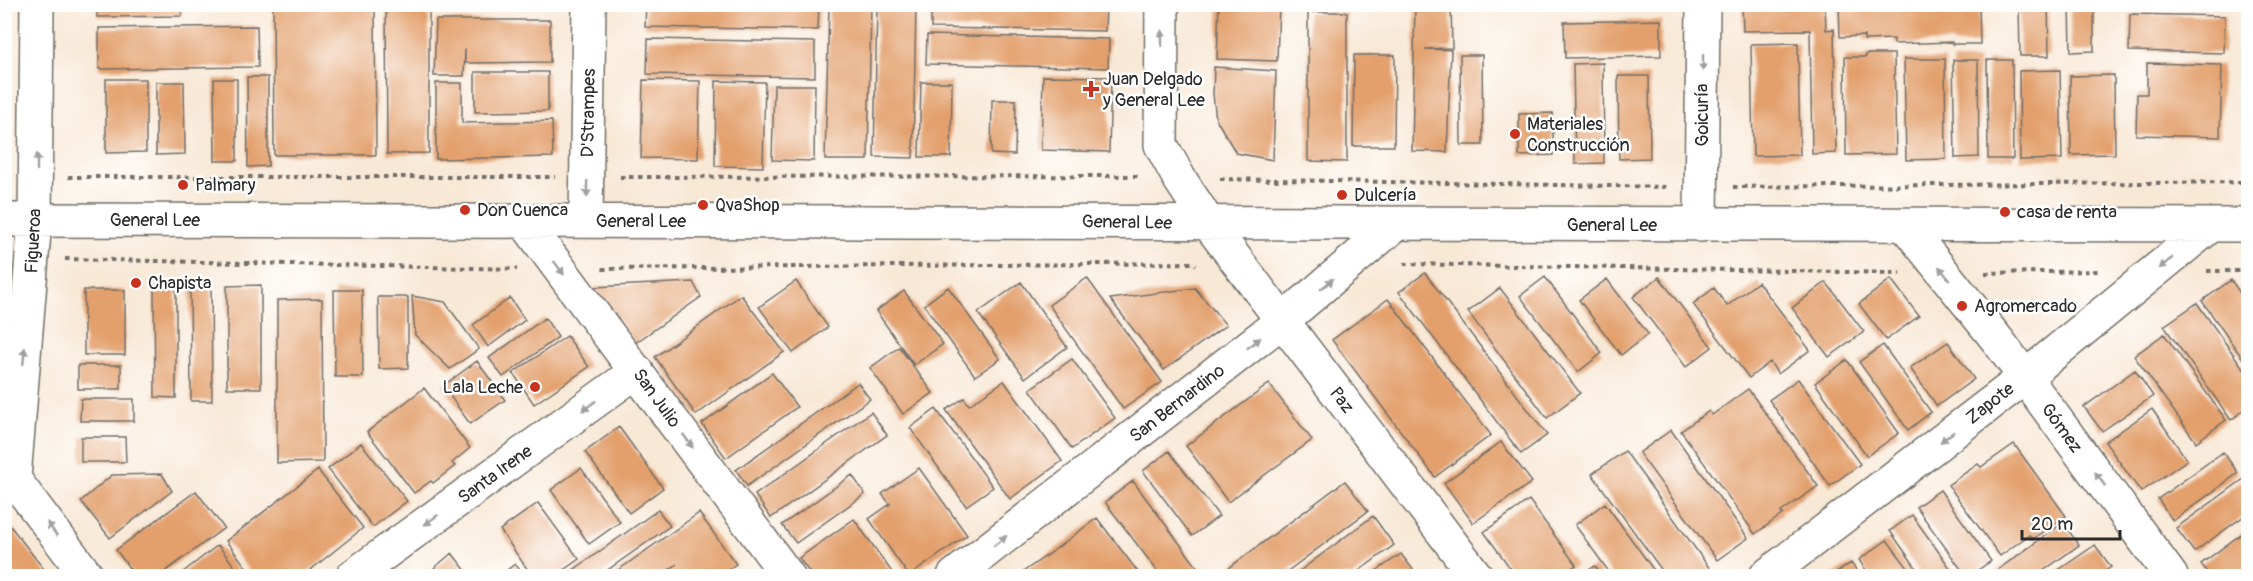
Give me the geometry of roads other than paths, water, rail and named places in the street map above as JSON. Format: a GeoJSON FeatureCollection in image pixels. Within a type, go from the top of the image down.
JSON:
{"type":"FeatureCollection","features":[{"type":"Feature","properties":{"kind":"street","name":"Figueroa"},"geometry":{"type":"LineString","coordinates":[[9,472],[33,258],[20,220],[37,4]]}},
{"type":"Feature","properties":{"kind":"street","name":"D'Strampes"},"geometry":{"type":"LineString","coordinates":[[586,221],[589,4]]}},
{"type":"Feature","properties":{"kind":"street"},"geometry":{"type":"LineString","coordinates":[[1159,222],[1162,4]]}},
{"type":"Feature","properties":{"kind":"street","name":"Goicuría"},"geometry":{"type":"LineString","coordinates":[[1701,225],[1703,4]]}},
{"type":"Feature","properties":{"kind":"street","name":"Paz"},"geometry":{"type":"LineString","coordinates":[[1162,129],[1179,178],[1209,224],[1476,576]]}},
{"type":"Feature","properties":{"kind":"street","name":"General Lee"},"geometry":{"type":"LineString","coordinates":[[20,220],[2248,225]]}},
{"type":"Feature","properties":{"kind":"street","name":"San Julio"},"geometry":{"type":"LineString","coordinates":[[524,221],[788,576]]}},
{"type":"Feature","properties":{"kind":"street","name":"San Bernardino"},"geometry":{"type":"LineString","coordinates":[[954,576],[1282,321],[1396,224]]}},
{"type":"Feature","properties":{"kind":"street","name":"Gómez"},"geometry":{"type":"LineString","coordinates":[[1905,225],[2025,377],[2171,576]]}},
{"type":"Feature","properties":{"kind":"street","name":"Zapote"},"geometry":{"type":"LineString","coordinates":[[1766,576],[2025,377],[2210,226]]}},
{"type":"Feature","properties":{"kind":"street","name":"Santa Irene"},"geometry":{"type":"LineString","coordinates":[[353,576],[637,371]]}},
{"type":"Feature","properties":{"kind":"street"},"geometry":{"type":"LineString","coordinates":[[9,472],[87,576]]}},
{"type":"Feature","properties":{"kind":"place","name":"Juan Delgado y General Lee"},"geometry":{"type":"Point","coordinates":[1091,89]}},
{"type":"Feature","properties":{"kind":"place","name":"Materiales Construcción"},"geometry":{"type":"Point","coordinates":[1515,134]}},
{"type":"Feature","properties":{"kind":"place","name":"Palmary"},"geometry":{"type":"Point","coordinates":[183,185]}},
{"type":"Feature","properties":{"kind":"place","name":"Dulcería"},"geometry":{"type":"Point","coordinates":[1342,195]}},
{"type":"Feature","properties":{"kind":"place","name":"QvaShop"},"geometry":{"type":"Point","coordinates":[703,205]}},
{"type":"Feature","properties":{"kind":"place","name":"Don Cuenca"},"geometry":{"type":"Point","coordinates":[465,210]}},
{"type":"Feature","properties":{"kind":"place","name":"casa de renta"},"geometry":{"type":"Point","coordinates":[2005,212]}},
{"type":"Feature","properties":{"kind":"place","name":"Chapista"},"geometry":{"type":"Point","coordinates":[136,283]}},
{"type":"Feature","properties":{"kind":"place","name":"Agromercado"},"geometry":{"type":"Point","coordinates":[1962,306]}},
{"type":"Feature","properties":{"kind":"place","name":"Lala Leche"},"geometry":{"type":"Point","coordinates":[535,387]}}]}
